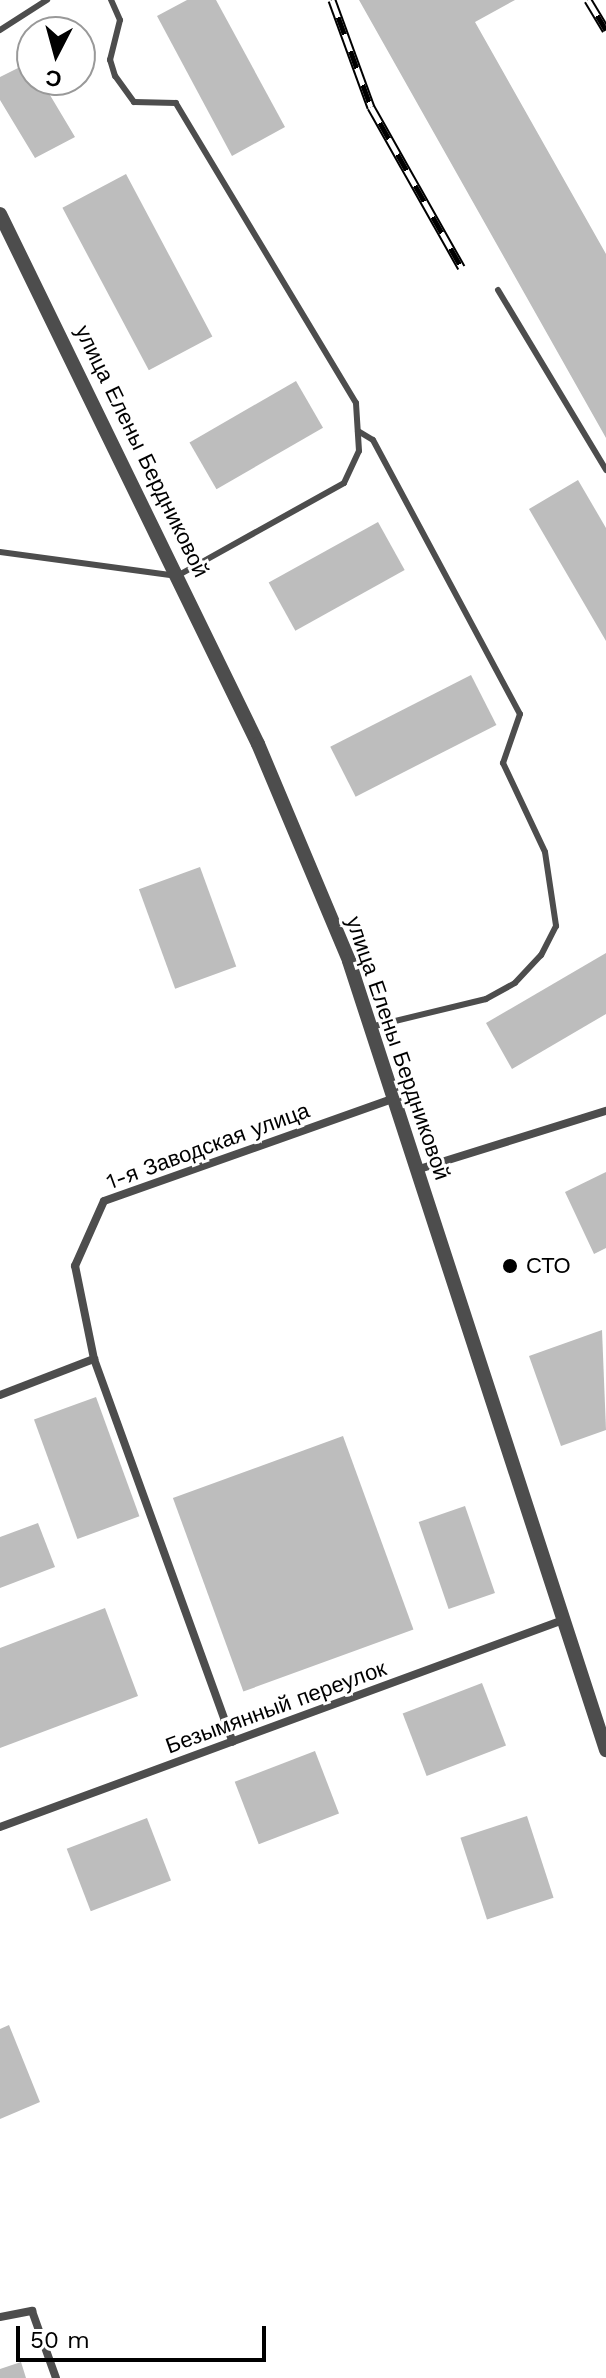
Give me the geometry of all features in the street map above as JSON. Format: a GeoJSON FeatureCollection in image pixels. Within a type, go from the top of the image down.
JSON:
{"type":"FeatureCollection","features":[{"type":"Feature","properties":{"kind":"street","name":"улица Елены Бердниковой"},"geometry":{"type":"LineString","coordinates":[[0,214],[258,744],[349,961],[606,1750]]}},
{"type":"Feature","properties":{"kind":"street","name":"1-я Заводская улица"},"geometry":{"type":"LineString","coordinates":[[233,1742],[94,1359],[75,1266],[104,1201],[392,1099]]}},
{"type":"Feature","properties":{"kind":"street"},"geometry":{"type":"LineString","coordinates":[[416,1170],[606,1111]]}},
{"type":"Feature","properties":{"kind":"street"},"geometry":{"type":"LineString","coordinates":[[0,1395],[94,1359]]}},
{"type":"Feature","properties":{"kind":"street","name":"Безымянный переулок"},"geometry":{"type":"LineString","coordinates":[[0,1827],[563,1620]]}},
{"type":"Feature","properties":{"kind":"street"},"geometry":{"type":"LineString","coordinates":[[0,2317],[32,2311],[56,2378]]}},
{"type":"Feature","properties":{"kind":"lane"},"geometry":{"type":"LineString","coordinates":[[0,30],[47,0]]}},
{"type":"Feature","properties":{"kind":"lane"},"geometry":{"type":"LineString","coordinates":[[0,552],[177,576],[344,483],[359,451],[356,403],[176,103],[134,102],[115,76],[110,60],[120,20],[111,0]]}},
{"type":"Feature","properties":{"kind":"lane"},"geometry":{"type":"LineString","coordinates":[[498,290],[606,470]]}},
{"type":"Feature","properties":{"kind":"lane"},"geometry":{"type":"LineString","coordinates":[[358,431],[373,440],[520,714],[503,763],[545,852],[556,926],[541,955],[515,983],[486,999],[370,1027]]}},
{"type":"Feature","properties":{"kind":"building"},"geometry":{"type":"Polygon","coordinates":[[[187,0],[216,0],[285,127],[232,156],[157,16],[187,0]]]}},
{"type":"Feature","properties":{"kind":"building"},"geometry":{"type":"Polygon","coordinates":[[[359,0],[515,0],[475,22],[606,254],[606,438],[359,0]]]}},
{"type":"Feature","properties":{"kind":"building"},"geometry":{"type":"Polygon","coordinates":[[[16,69],[16,96],[51,96],[75,137],[35,158],[0,100],[0,77],[16,69]]]}},
{"type":"Feature","properties":{"kind":"building"},"geometry":{"type":"Polygon","coordinates":[[[126,174],[212,336],[149,370],[62,208],[126,174]]]}},
{"type":"Feature","properties":{"kind":"building"},"geometry":{"type":"Polygon","coordinates":[[[296,381],[323,428],[216,489],[189,442],[296,381]]]}},
{"type":"Feature","properties":{"kind":"building"},"geometry":{"type":"Polygon","coordinates":[[[578,480],[606,528],[606,641],[529,509],[578,480]]]}},
{"type":"Feature","properties":{"kind":"building"},"geometry":{"type":"Polygon","coordinates":[[[378,522],[405,570],[295,631],[269,583],[378,522]]]}},
{"type":"Feature","properties":{"kind":"building"},"geometry":{"type":"Polygon","coordinates":[[[471,675],[496,725],[356,797],[330,747],[471,675]]]}},
{"type":"Feature","properties":{"kind":"building"},"geometry":{"type":"Polygon","coordinates":[[[200,867],[236,967],[175,989],[139,889],[200,867]]]}},
{"type":"Feature","properties":{"kind":"building"},"geometry":{"type":"Polygon","coordinates":[[[606,953],[606,1014],[512,1069],[486,1023],[606,953]]]}},
{"type":"Feature","properties":{"kind":"building"},"geometry":{"type":"Polygon","coordinates":[[[606,1172],[606,1248],[594,1254],[565,1192],[606,1172]]]}},
{"type":"Feature","properties":{"kind":"building"},"geometry":{"type":"Polygon","coordinates":[[[602,1330],[606,1430],[561,1446],[529,1356],[602,1330]]]}},
{"type":"Feature","properties":{"kind":"building"},"geometry":{"type":"Polygon","coordinates":[[[96,1397],[139,1516],[77,1539],[34,1420],[96,1397]]]}},
{"type":"Feature","properties":{"kind":"building"},"geometry":{"type":"Polygon","coordinates":[[[343,1436],[413,1630],[243,1691],[173,1498],[343,1436]]]}},
{"type":"Feature","properties":{"kind":"building"},"geometry":{"type":"Polygon","coordinates":[[[465,1506],[495,1593],[449,1609],[419,1522],[465,1506]]]}},
{"type":"Feature","properties":{"kind":"building"},"geometry":{"type":"Polygon","coordinates":[[[38,1523],[55,1567],[0,1588],[0,1537],[38,1523]]]}},
{"type":"Feature","properties":{"kind":"building"},"geometry":{"type":"Polygon","coordinates":[[[105,1608],[138,1696],[0,1748],[0,1648],[105,1608]]]}},
{"type":"Feature","properties":{"kind":"building"},"geometry":{"type":"Polygon","coordinates":[[[482,1683],[506,1746],[427,1776],[403,1713],[482,1683]]]}},
{"type":"Feature","properties":{"kind":"building"},"geometry":{"type":"Polygon","coordinates":[[[315,1751],[339,1814],[259,1844],[235,1782],[315,1751]]]}},
{"type":"Feature","properties":{"kind":"building"},"geometry":{"type":"Polygon","coordinates":[[[527,1816],[554,1898],[487,1919],[460,1838],[527,1816]]]}},
{"type":"Feature","properties":{"kind":"building"},"geometry":{"type":"Polygon","coordinates":[[[147,1818],[171,1881],[91,1911],[67,1849],[147,1818]]]}},
{"type":"Feature","properties":{"kind":"building"},"geometry":{"type":"Polygon","coordinates":[[[9,2025],[40,2102],[0,2119],[0,2029],[9,2025]]]}},
{"type":"Feature","properties":{"kind":"building"},"geometry":{"type":"Polygon","coordinates":[[[21,2362],[26,2378],[0,2378],[0,2369],[21,2362]]]}},
{"type":"Feature","properties":{"kind":"railway"},"geometry":{"type":"LineString","coordinates":[[332,0],[371,107],[461,267]]}},
{"type":"Feature","properties":{"kind":"railway"},"geometry":{"type":"LineString","coordinates":[[588,0],[606,30]]}},
{"type":"Feature","properties":{"kind":"place","name":"СТО"},"geometry":{"type":"Point","coordinates":[510,1266]}}]}
